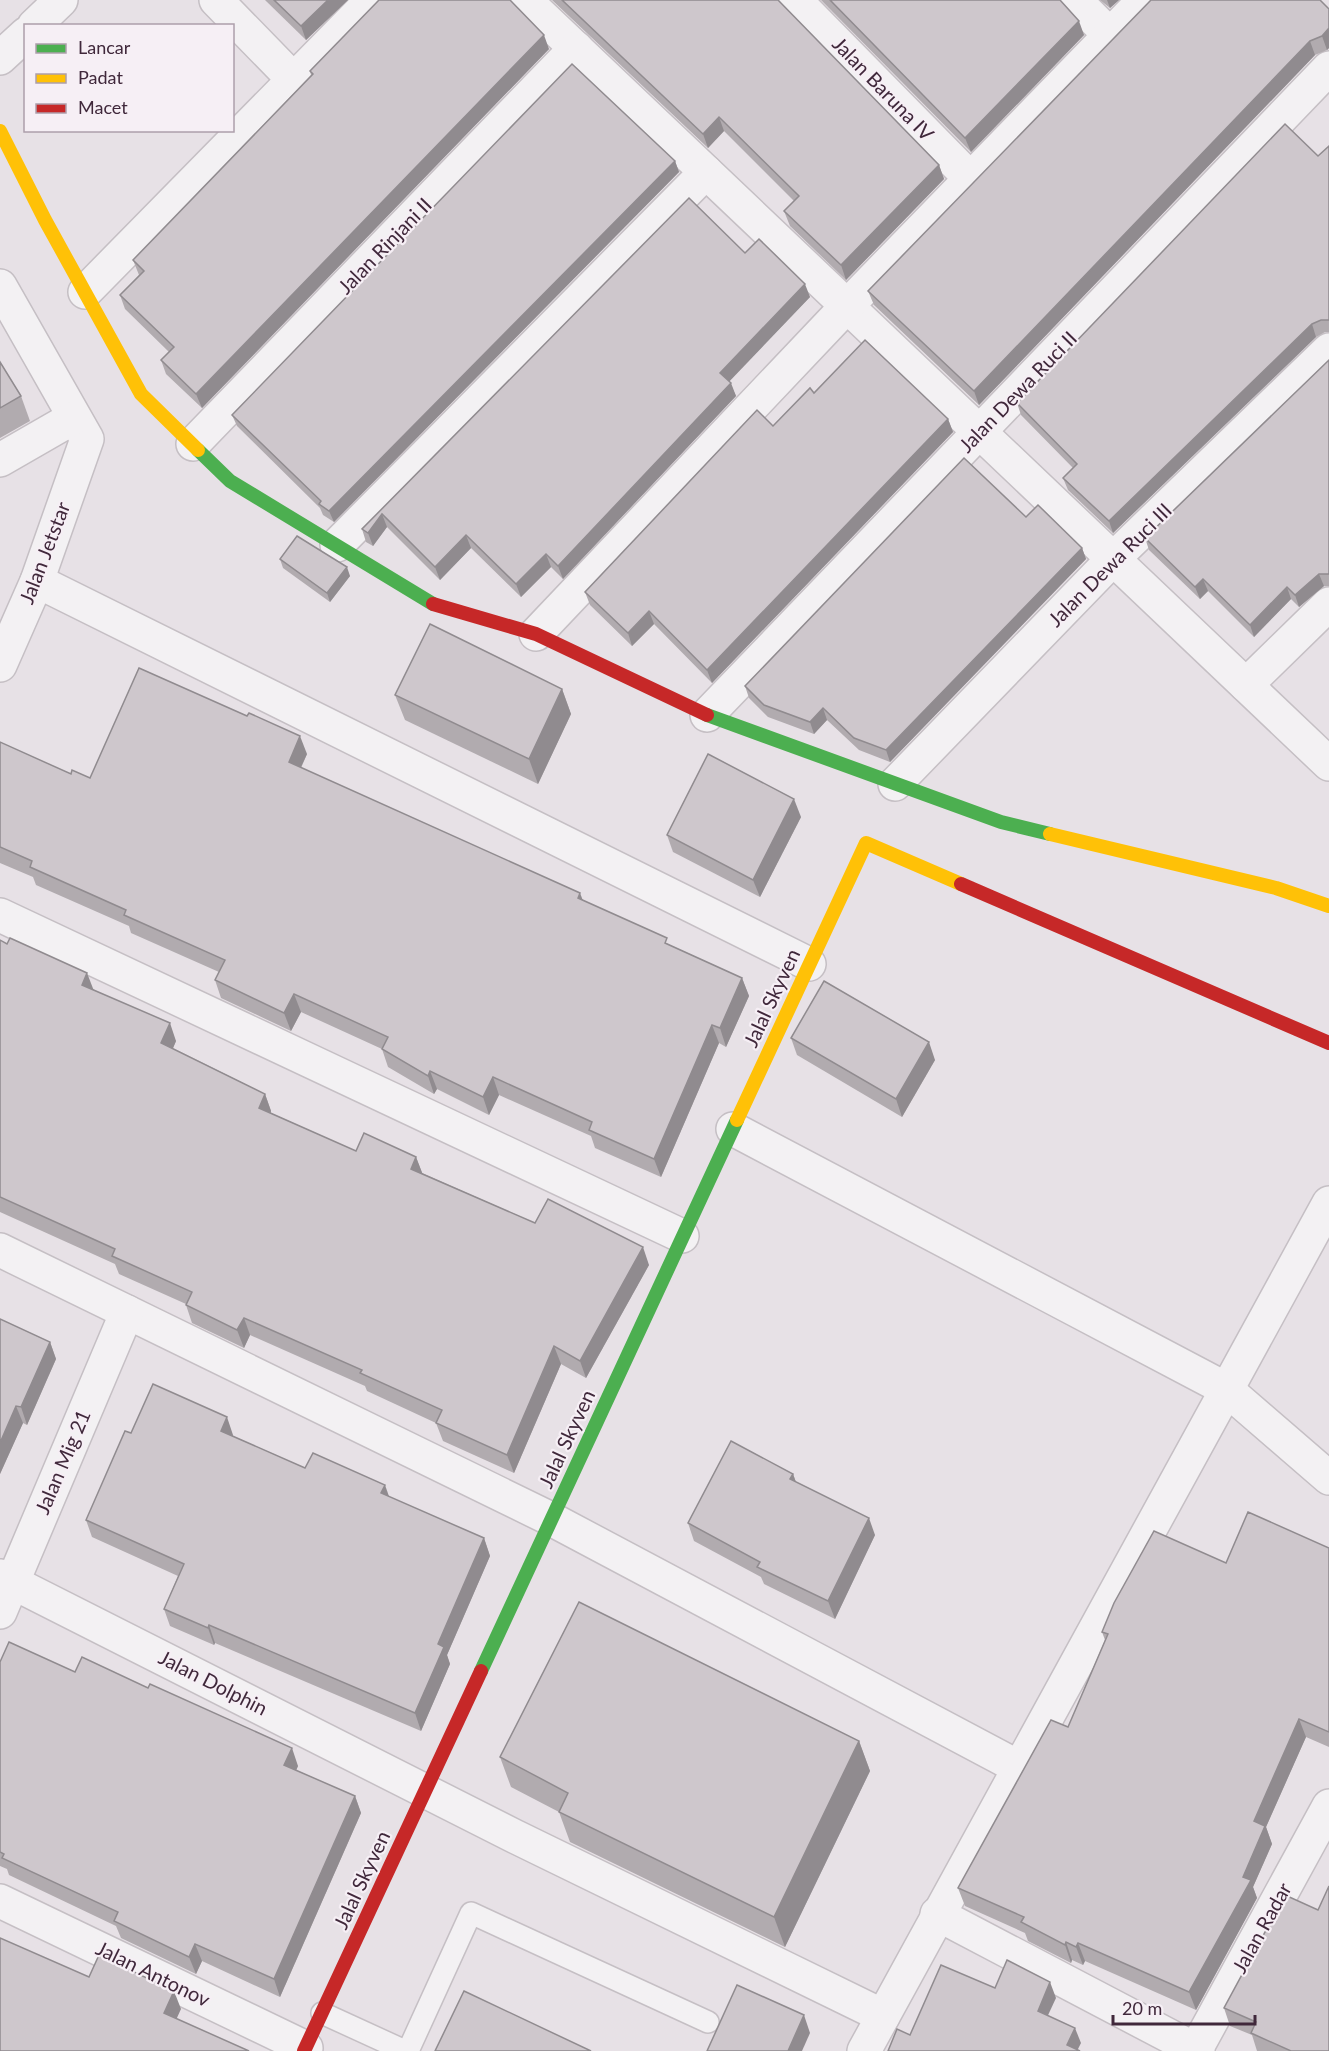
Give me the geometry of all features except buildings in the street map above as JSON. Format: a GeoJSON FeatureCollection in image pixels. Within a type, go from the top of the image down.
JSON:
{"type":"FeatureCollection","features":[{"type":"Feature","properties":{"kind":"street"},"geometry":{"type":"LineString","coordinates":[[36,24],[61,0]]}},
{"type":"Feature","properties":{"kind":"street"},"geometry":{"type":"LineString","coordinates":[[216,0],[294,80]]}},
{"type":"Feature","properties":{"kind":"street"},"geometry":{"type":"LineString","coordinates":[[85,292],[372,0]]}},
{"type":"Feature","properties":{"kind":"street"},"geometry":{"type":"LineString","coordinates":[[525,0],[1329,764]]}},
{"type":"Feature","properties":{"kind":"street","name":"Jalan Baruna IV"},"geometry":{"type":"LineString","coordinates":[[795,0],[970,178]]}},
{"type":"Feature","properties":{"kind":"street"},"geometry":{"type":"LineString","coordinates":[[1075,0],[1110,35]]}},
{"type":"Feature","properties":{"kind":"street"},"geometry":{"type":"LineString","coordinates":[[536,633],[847,306],[1144,0]]}},
{"type":"Feature","properties":{"kind":"street"},"geometry":{"type":"LineString","coordinates":[[0,58],[24,36]]}},
{"type":"Feature","properties":{"kind":"street","name":"Jalan Rinjani II"},"geometry":{"type":"LineString","coordinates":[[193,444],[576,48]]}},
{"type":"Feature","properties":{"kind":"street","name":"Jalan Dewa Ruci II"},"geometry":{"type":"LineString","coordinates":[[707,716],[1329,68]]}},
{"type":"Feature","properties":{"kind":"street"},"geometry":{"type":"LineString","coordinates":[[0,131],[141,394],[230,480],[436,606],[536,633],[707,716],[1001,822],[1326,900]]}},
{"type":"Feature","properties":{"kind":"street"},"geometry":{"type":"LineString","coordinates":[[337,545],[706,172]]}},
{"type":"Feature","properties":{"kind":"street"},"geometry":{"type":"LineString","coordinates":[[0,286],[80,429],[0,460]]}},
{"type":"Feature","properties":{"kind":"street","name":"Jalan Dewa Ruci III"},"geometry":{"type":"LineString","coordinates":[[895,784],[1113,559],[1329,350]]}},
{"type":"Feature","properties":{"kind":"street","name":"Jalan Jetstar"},"geometry":{"type":"LineString","coordinates":[[0,665],[37,581],[80,429]]}},
{"type":"Feature","properties":{"kind":"street"},"geometry":{"type":"LineString","coordinates":[[37,581],[809,964]]}},
{"type":"Feature","properties":{"kind":"street"},"geometry":{"type":"LineString","coordinates":[[1246,685],[1329,604]]}},
{"type":"Feature","properties":{"kind":"street","name":"Jalal Skyven"},"geometry":{"type":"LineString","coordinates":[[305,2049],[866,843],[1329,1043]]}},
{"type":"Feature","properties":{"kind":"street"},"geometry":{"type":"LineString","coordinates":[[0,915],[682,1236]]}},
{"type":"Feature","properties":{"kind":"street"},"geometry":{"type":"LineString","coordinates":[[733,1129],[1226,1389],[1329,1478]]}},
{"type":"Feature","properties":{"kind":"street"},"geometry":{"type":"LineString","coordinates":[[864,2051],[937,1914],[1329,1203]]}},
{"type":"Feature","properties":{"kind":"street"},"geometry":{"type":"LineString","coordinates":[[0,1250],[551,1519],[1018,1767]]}},
{"type":"Feature","properties":{"kind":"street","name":"Jalan Mig 21"},"geometry":{"type":"LineString","coordinates":[[4,1590],[127,1312]]}},
{"type":"Feature","properties":{"kind":"street","name":"Jalan Dolphin"},"geometry":{"type":"LineString","coordinates":[[4,1590],[425,1790],[883,2016]]}},
{"type":"Feature","properties":{"kind":"street","name":"Jalan Radar"},"geometry":{"type":"LineString","coordinates":[[1196,2051],[1329,1806]]}},
{"type":"Feature","properties":{"kind":"street","name":"Jalan Antonov"},"geometry":{"type":"LineString","coordinates":[[0,1901],[305,2049]]}},
{"type":"Feature","properties":{"kind":"street"},"geometry":{"type":"LineString","coordinates":[[937,1914],[1196,2051]]}},
{"type":"Feature","properties":{"kind":"lane"},"geometry":{"type":"LineString","coordinates":[[322,2013],[406,2051],[471,1912],[708,2022]]}},
{"type":"Feature","properties":{"kind":"traffic: fast"},"geometry":{"type":"LineString","coordinates":[[198,450],[230,481],[433,604]]}},
{"type":"Feature","properties":{"kind":"traffic: fast"},"geometry":{"type":"LineString","coordinates":[[707,715],[1001,822],[1050,834]]}},
{"type":"Feature","properties":{"kind":"traffic: fast"},"geometry":{"type":"LineString","coordinates":[[481,1671],[737,1120]]}},
{"type":"Feature","properties":{"kind":"traffic: slow"},"geometry":{"type":"LineString","coordinates":[[0,131],[45,220],[141,394],[198,450]]}},
{"type":"Feature","properties":{"kind":"traffic: slow"},"geometry":{"type":"LineString","coordinates":[[1050,834],[1276,888],[1329,906]]}},
{"type":"Feature","properties":{"kind":"traffic: slow"},"geometry":{"type":"LineString","coordinates":[[737,1120],[866,843],[961,884]]}},
{"type":"Feature","properties":{"kind":"traffic: jam"},"geometry":{"type":"LineString","coordinates":[[433,604],[536,634],[707,715]]}},
{"type":"Feature","properties":{"kind":"traffic: jam"},"geometry":{"type":"LineString","coordinates":[[961,884],[1329,1043]]}},
{"type":"Feature","properties":{"kind":"traffic: jam"},"geometry":{"type":"LineString","coordinates":[[304,2051],[481,1671]]}}]}
